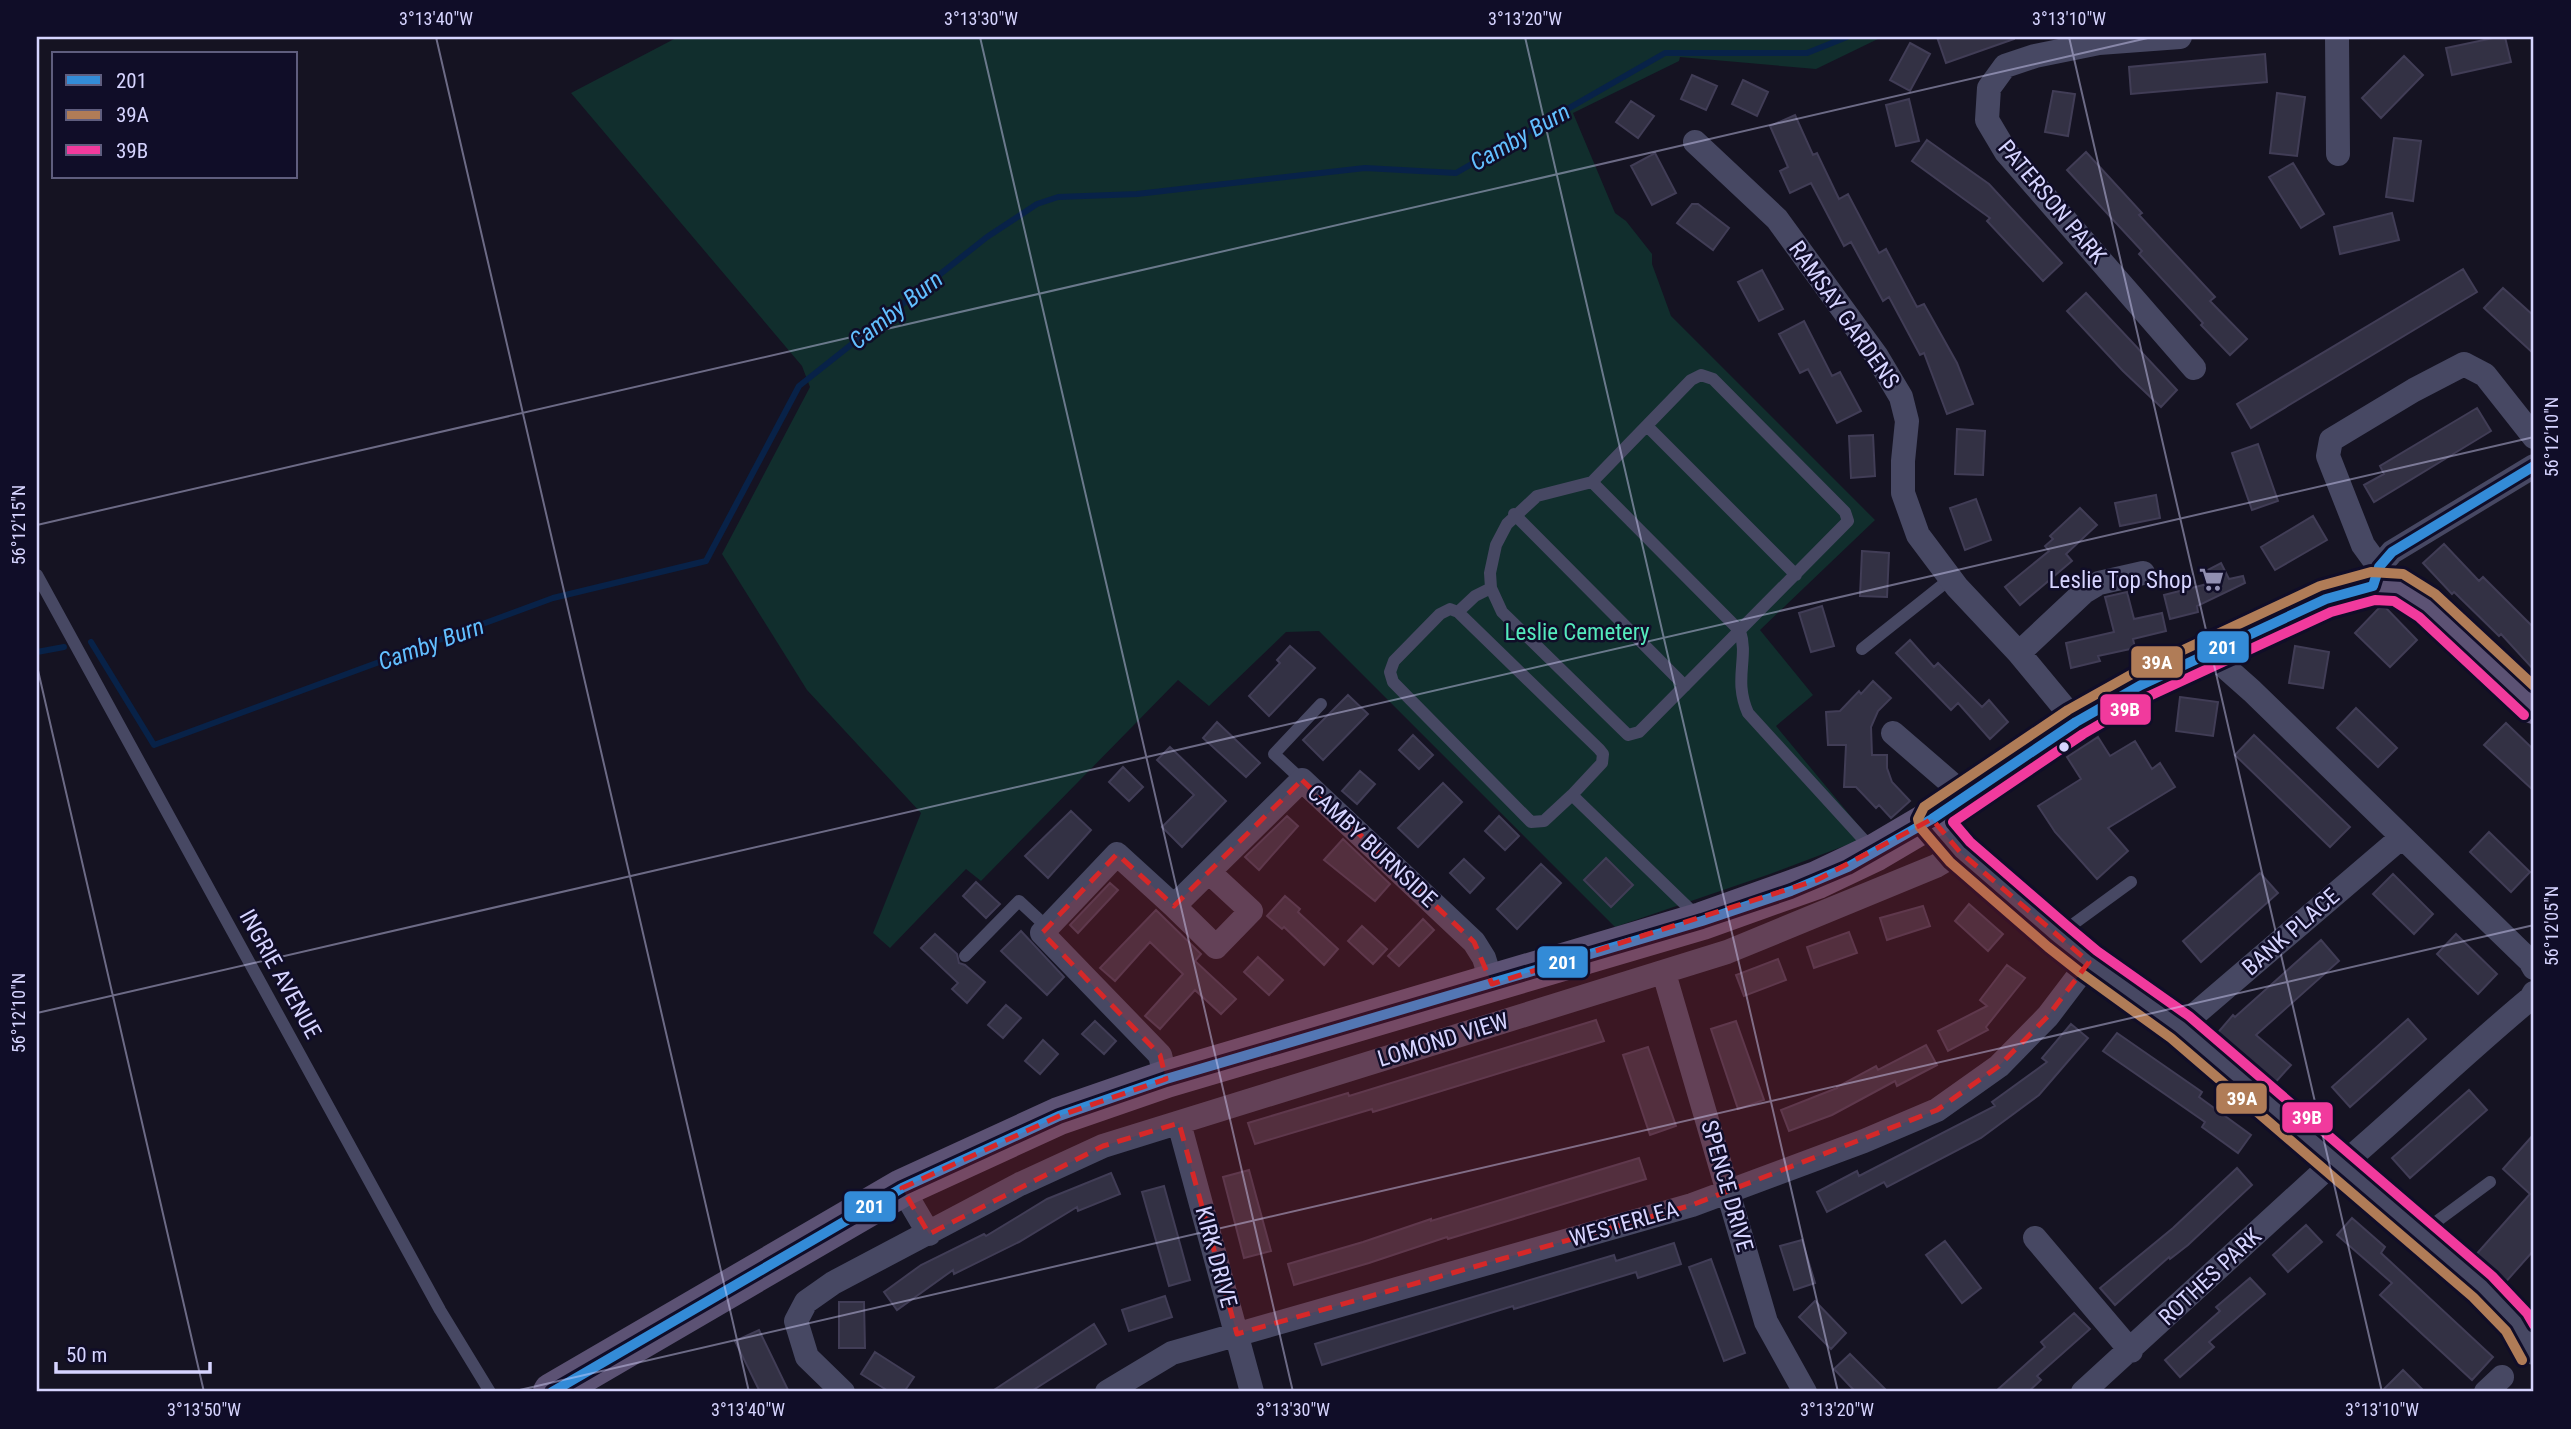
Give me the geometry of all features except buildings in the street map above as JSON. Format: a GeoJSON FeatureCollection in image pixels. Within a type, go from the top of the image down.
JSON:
{"type":"FeatureCollection","features":[{"type":"Feature","properties":{"kind":"main road"},"geometry":{"type":"LineString","coordinates":[[552,1392],[902,1188],[1059,1116],[1166,1079],[1702,921],[1791,891],[1876,852],[1967,797],[2077,722],[2141,685],[2376,576],[2428,606],[2534,705]]}},
{"type":"Feature","properties":{"kind":"street","name":"PATERSON PARK"},"geometry":{"type":"LineString","coordinates":[[2180,37],[2099,43],[2035,56],[2005,66],[1989,88],[1987,120],[2006,152],[2194,368]]}},
{"type":"Feature","properties":{"kind":"street"},"geometry":{"type":"LineString","coordinates":[[2337,37],[2338,154]]}},
{"type":"Feature","properties":{"kind":"street","name":"RAMSAY GARDENS"},"geometry":{"type":"LineString","coordinates":[[1695,142],[1777,219],[1876,355],[1901,397],[1907,421],[1903,493],[1918,535],[1950,579],[2019,653],[2077,722]]}},
{"type":"Feature","properties":{"kind":"street"},"geometry":{"type":"LineString","coordinates":[[2376,576],[2328,456],[2331,440],[2414,390],[2464,365],[2485,375],[2534,437]]}},
{"type":"Feature","properties":{"kind":"street"},"geometry":{"type":"LineString","coordinates":[[2376,576],[2392,552],[2534,466]]}},
{"type":"Feature","properties":{"kind":"street"},"geometry":{"type":"LineString","coordinates":[[2019,653],[2084,592],[2099,583],[2143,573]]}},
{"type":"Feature","properties":{"kind":"street"},"geometry":{"type":"LineString","coordinates":[[2208,652],[2402,836],[2530,961],[2534,968]]}},
{"type":"Feature","properties":{"kind":"street"},"geometry":{"type":"LineString","coordinates":[[1893,733],[1967,797]]}},
{"type":"Feature","properties":{"kind":"street","name":"CAMBY BURNSIDE"},"geometry":{"type":"LineString","coordinates":[[1174,906],[1302,780],[1474,943],[1484,958],[1492,984]]}},
{"type":"Feature","properties":{"kind":"street"},"geometry":{"type":"LineString","coordinates":[[1932,819],[1960,852],[2057,936],[2180,1027],[2483,1287],[2517,1323],[2534,1353]]}},
{"type":"Feature","properties":{"kind":"street","name":"BANK PLACE"},"geometry":{"type":"LineString","coordinates":[[2180,1027],[2402,836]]}},
{"type":"Feature","properties":{"kind":"street","name":"LOMOND VIEW"},"geometry":{"type":"LineString","coordinates":[[843,1392],[807,1357],[796,1321],[806,1302],[833,1283],[1020,1184],[1103,1146],[1664,973],[1727,951],[1936,866],[1960,852]]}},
{"type":"Feature","properties":{"kind":"street"},"geometry":{"type":"LineString","coordinates":[[1166,1079],[1160,1055],[1042,933],[1116,854],[1216,947],[1251,911],[1210,873]]}},
{"type":"Feature","properties":{"kind":"street","name":"WESTERLEA"},"geometry":{"type":"LineString","coordinates":[[1107,1392],[1172,1353],[1680,1208],[1864,1141],[1937,1110],[1999,1066],[2048,1016],[2089,962]]}},
{"type":"Feature","properties":{"kind":"street","name":"SPENCE DRIVE"},"geometry":{"type":"LineString","coordinates":[[1664,973],[1766,1322],[1805,1392]]}},
{"type":"Feature","properties":{"kind":"street"},"geometry":{"type":"LineString","coordinates":[[2339,1163],[2420,1097],[2534,993]]}},
{"type":"Feature","properties":{"kind":"street","name":"KIRK DRIVE"},"geometry":{"type":"LineString","coordinates":[[1179,1123],[1252,1392]]}},
{"type":"Feature","properties":{"kind":"street","name":"ROTHES PARK"},"geometry":{"type":"LineString","coordinates":[[2083,1392],[2339,1163]]}},
{"type":"Feature","properties":{"kind":"street"},"geometry":{"type":"LineString","coordinates":[[902,1188],[929,1234]]}},
{"type":"Feature","properties":{"kind":"street"},"geometry":{"type":"LineString","coordinates":[[2035,1238],[2131,1351]]}},
{"type":"Feature","properties":{"kind":"lane"},"geometry":{"type":"LineString","coordinates":[[1696,376],[1708,376],[1848,516],[1846,526],[1639,733],[1628,735],[1502,612],[1491,588],[1490,573],[1500,533],[1514,514],[1537,496],[1592,482],[1647,426],[1696,376]]}},
{"type":"Feature","properties":{"kind":"lane"},"geometry":{"type":"LineString","coordinates":[[1647,426],[1796,575]]}},
{"type":"Feature","properties":{"kind":"lane"},"geometry":{"type":"LineString","coordinates":[[1592,482],[1740,631],[1743,648],[1740,687],[1748,713],[1876,852]]}},
{"type":"Feature","properties":{"kind":"lane"},"geometry":{"type":"LineString","coordinates":[[1514,514],[1685,686]]}},
{"type":"Feature","properties":{"kind":"lane","name":"INGRIE AVENUE"},"geometry":{"type":"LineString","coordinates":[[37,575],[440,1310],[490,1392]]}},
{"type":"Feature","properties":{"kind":"lane"},"geometry":{"type":"LineString","coordinates":[[1862,649],[1950,579]]}},
{"type":"Feature","properties":{"kind":"lane"},"geometry":{"type":"LineString","coordinates":[[1458,612],[1475,596],[1491,588]]}},
{"type":"Feature","properties":{"kind":"lane"},"geometry":{"type":"LineString","coordinates":[[1450,609],[1458,612],[1603,754],[1600,767],[1572,795],[1544,821],[1531,822],[1393,682],[1390,672],[1394,661],[1440,614],[1450,609]]}},
{"type":"Feature","properties":{"kind":"lane"},"geometry":{"type":"LineString","coordinates":[[1302,780],[1274,754],[1321,704]]}},
{"type":"Feature","properties":{"kind":"lane"},"geometry":{"type":"LineString","coordinates":[[1572,795],[1702,921]]}},
{"type":"Feature","properties":{"kind":"lane"},"geometry":{"type":"LineString","coordinates":[[2057,936],[2131,883]]}},
{"type":"Feature","properties":{"kind":"lane"},"geometry":{"type":"LineString","coordinates":[[965,956],[1019,901],[1048,928]]}},
{"type":"Feature","properties":{"kind":"lane"},"geometry":{"type":"LineString","coordinates":[[2421,1233],[2490,1182]]}},
{"type":"Feature","properties":{"kind":"highlighted area"},"geometry":{"type":"Polygon","coordinates":[[[1302,780],[1474,942],[1492,984],[1817,880],[1932,819],[1960,852],[2089,962],[2048,1016],[1999,1066],[1937,1110],[1692,1205],[1237,1334],[1179,1123],[1103,1146],[929,1234],[902,1188],[1059,1116],[1166,1079],[1160,1055],[1042,933],[1117,854],[1174,906],[1302,780]]]}},
{"type":"Feature","properties":{"kind":"green space","name":"Leslie Cemetery"},"geometry":{"type":"Polygon","coordinates":[[[678,37],[1882,37],[1816,69],[1680,57],[1679,61],[1573,113],[1615,213],[1626,221],[1652,254],[1652,264],[1671,316],[1875,520],[1760,630],[1813,695],[1776,726],[1868,837],[1615,927],[1319,631],[1286,632],[1209,706],[1178,680],[981,881],[966,869],[890,948],[873,933],[921,813],[807,690],[722,554],[810,387],[802,366],[571,93],[678,37]]]}},
{"type":"Feature","properties":{"kind":"waterway","name":"Camby Burn"},"geometry":{"type":"LineString","coordinates":[[91,642],[154,745],[553,598],[706,561],[799,386],[987,237],[1037,204],[1058,197],[1137,194],[1365,168],[1456,173],[1665,53],[1807,53],[1847,37]]}},
{"type":"Feature","properties":{"kind":"waterway","name":"Camby Burn"},"geometry":{"type":"LineString","coordinates":[[37,652],[64,647]]}},
{"type":"Feature","properties":{"kind":"transit line","name":"201"},"geometry":{"type":"LineString","coordinates":[[552,1392],[902,1188],[1059,1116],[1166,1079],[1702,921],[1791,891],[1848,867],[1932,819],[2076,722],[2141,685],[2326,599],[2373,586],[2379,567],[2392,552],[2534,466]]}},
{"type":"Feature","properties":{"kind":"transit line","name":"39A"},"geometry":{"type":"LineString","coordinates":[[2522,1360],[2506,1331],[2473,1297],[2171,1038],[2048,947],[1950,862],[1920,827],[1918,819],[1924,807],[2068,710],[2134,673],[2320,586],[2371,572],[2403,574],[2435,594],[2534,686]]}},
{"type":"Feature","properties":{"kind":"transit line","name":"39B"},"geometry":{"type":"LineString","coordinates":[[2524,715],[2419,617],[2394,601],[2375,600],[2331,612],[2147,697],[2083,734],[1953,822],[1970,842],[2066,925],[2097,951],[2189,1016],[2492,1276],[2527,1313],[2534,1325]]}},
{"type":"Feature","properties":{"kind":"place","name":"Leslie Top Shop"},"geometry":{"type":"Point","coordinates":[2212,580]}}]}
